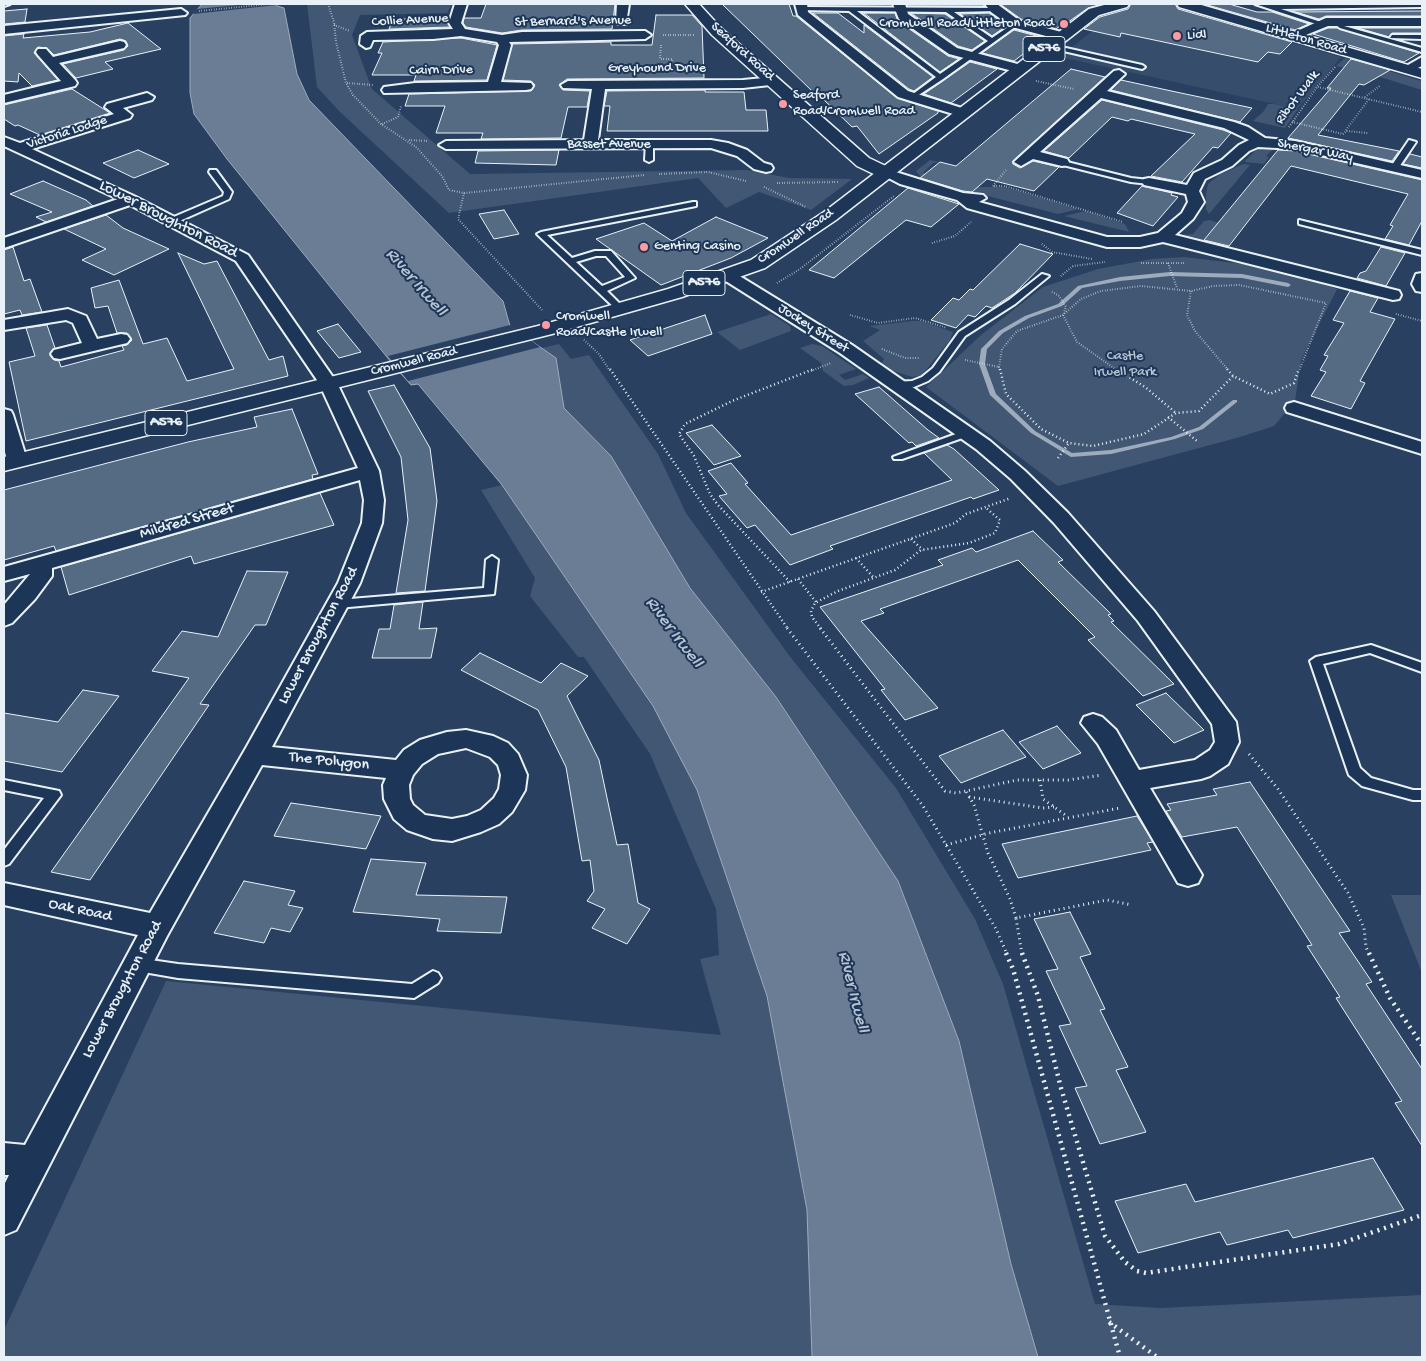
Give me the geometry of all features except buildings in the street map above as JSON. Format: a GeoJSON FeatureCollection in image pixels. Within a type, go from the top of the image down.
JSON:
{"type":"FeatureCollection","features":[{"type":"Feature","properties":{"kind":"main road","name":"Seaford Road"},"geometry":{"type":"LineString","coordinates":[[692,4],[717,32],[863,162],[886,173]]}},
{"type":"Feature","properties":{"kind":"main road","name":"Cromwell Road"},"geometry":{"type":"LineString","coordinates":[[328,383],[562,326],[621,309],[758,264],[830,216],[1096,8],[1122,4]]}},
{"type":"Feature","properties":{"kind":"main road","name":"Littleton Road"},"geometry":{"type":"LineString","coordinates":[[1170,4],[1187,5],[1422,74]]}},
{"type":"Feature","properties":{"kind":"main road","name":"A576"},"geometry":{"type":"LineString","coordinates":[[10,462],[328,383]]}},
{"type":"Feature","properties":{"kind":"street"},"geometry":{"type":"LineString","coordinates":[[461,4],[455,23],[461,32],[502,39]]}},
{"type":"Feature","properties":{"kind":"street"},"geometry":{"type":"LineString","coordinates":[[621,28],[623,4]]}},
{"type":"Feature","properties":{"kind":"street"},"geometry":{"type":"LineString","coordinates":[[801,6],[802,13],[911,98],[963,113]]}},
{"type":"Feature","properties":{"kind":"street"},"geometry":{"type":"LineString","coordinates":[[900,7],[903,16],[953,51],[1015,72]]}},
{"type":"Feature","properties":{"kind":"street"},"geometry":{"type":"LineString","coordinates":[[993,7],[1016,24],[1061,36]]}},
{"type":"Feature","properties":{"kind":"street"},"geometry":{"type":"LineString","coordinates":[[4,30],[181,13]]}},
{"type":"Feature","properties":{"kind":"street"},"geometry":{"type":"LineString","coordinates":[[1292,36],[1319,23],[1422,22]]}},
{"type":"Feature","properties":{"kind":"street","name":"St Bernard's Avenue"},"geometry":{"type":"LineString","coordinates":[[502,39],[621,28],[645,35]]}},
{"type":"Feature","properties":{"kind":"street","name":"Collie Avenue"},"geometry":{"type":"LineString","coordinates":[[366,44],[367,36],[432,35],[461,32]]}},
{"type":"Feature","properties":{"kind":"street","name":"Cairn Drive"},"geometry":{"type":"LineString","coordinates":[[493,86],[505,48],[502,39]]}},
{"type":"Feature","properties":{"kind":"street"},"geometry":{"type":"LineString","coordinates":[[4,98],[70,83],[46,56],[120,45]]}},
{"type":"Feature","properties":{"kind":"street"},"geometry":{"type":"LineString","coordinates":[[1407,70],[1422,61]]}},
{"type":"Feature","properties":{"kind":"street"},"geometry":{"type":"LineString","coordinates":[[1062,162],[1026,158],[1119,74]]}},
{"type":"Feature","properties":{"kind":"street","name":"Greyhound Drive"},"geometry":{"type":"LineString","coordinates":[[590,145],[599,85],[774,82]]}},
{"type":"Feature","properties":{"kind":"street"},"geometry":{"type":"LineString","coordinates":[[568,85],[599,85]]}},
{"type":"Feature","properties":{"kind":"street","name":"Cairn Drive"},"geometry":{"type":"LineString","coordinates":[[390,91],[416,87],[526,86]]}},
{"type":"Feature","properties":{"kind":"street","name":"Victoria Lodge"},"geometry":{"type":"LineString","coordinates":[[11,145],[125,115],[112,107],[146,97]]}},
{"type":"Feature","properties":{"kind":"street"},"geometry":{"type":"LineString","coordinates":[[1094,97],[1229,125],[1242,130],[1261,142]]}},
{"type":"Feature","properties":{"kind":"street","name":"Shergar Way"},"geometry":{"type":"LineString","coordinates":[[1192,191],[1199,176],[1227,163],[1250,144],[1261,142],[1278,142],[1422,174]]}},
{"type":"Feature","properties":{"kind":"street","name":"Lower Broughton Road"},"geometry":{"type":"LineString","coordinates":[[4,1218],[18,1160],[137,965],[256,755],[349,583],[372,523],[374,500],[369,471],[328,383],[242,258],[131,200],[11,145]]}},
{"type":"Feature","properties":{"kind":"street","name":"Basset Avenue"},"geometry":{"type":"LineString","coordinates":[[446,146],[463,151],[590,145],[720,145],[742,153],[759,166],[766,168]]}},
{"type":"Feature","properties":{"kind":"street"},"geometry":{"type":"LineString","coordinates":[[886,173],[905,181],[962,197],[972,205],[1107,242],[1140,242],[1163,238],[1393,295]]}},
{"type":"Feature","properties":{"kind":"street"},"geometry":{"type":"LineString","coordinates":[[1149,182],[1192,191],[1196,202],[1188,216],[1163,238]]}},
{"type":"Feature","properties":{"kind":"street"},"geometry":{"type":"LineString","coordinates":[[4,243],[131,200]]}},
{"type":"Feature","properties":{"kind":"street","name":"Jockey Street"},"geometry":{"type":"LineString","coordinates":[[728,275],[854,354],[967,432],[1033,491],[1091,552],[1146,616],[1201,688],[1224,722],[1228,733],[1226,746]]}},
{"type":"Feature","properties":{"kind":"street"},"geometry":{"type":"LineString","coordinates":[[1422,278],[1422,288]]}},
{"type":"Feature","properties":{"kind":"street"},"geometry":{"type":"LineString","coordinates":[[4,325],[68,314],[80,320],[92,346]]}},
{"type":"Feature","properties":{"kind":"street"},"geometry":{"type":"LineString","coordinates":[[60,354],[121,339]]}},
{"type":"Feature","properties":{"kind":"street"},"geometry":{"type":"LineString","coordinates":[[1294,408],[1422,448]]}},
{"type":"Feature","properties":{"kind":"street"},"geometry":{"type":"LineString","coordinates":[[4,415],[10,462]]}},
{"type":"Feature","properties":{"kind":"street","name":"Mildred Street"},"geometry":{"type":"LineString","coordinates":[[4,574],[369,471]]}},
{"type":"Feature","properties":{"kind":"street"},"geometry":{"type":"LineString","coordinates":[[4,618],[41,576],[41,563]]}},
{"type":"Feature","properties":{"kind":"street"},"geometry":{"type":"LineString","coordinates":[[1093,724],[1107,737],[1188,875]]}},
{"type":"Feature","properties":{"kind":"street"},"geometry":{"type":"LineString","coordinates":[[466,739],[484,743],[499,750],[509,761],[514,775],[512,790],[503,805],[490,817],[472,826],[452,830],[433,828],[416,823],[404,812],[397,799],[396,792],[396,785],[402,770],[413,757],[429,747],[447,741],[466,739]]}},
{"type":"Feature","properties":{"kind":"street"},"geometry":{"type":"LineString","coordinates":[[1129,776],[1201,769],[1212,763],[1226,746]]}},
{"type":"Feature","properties":{"kind":"street","name":"The Polygon"},"geometry":{"type":"LineString","coordinates":[[256,755],[402,770]]}},
{"type":"Feature","properties":{"kind":"street","name":"Oak Road"},"geometry":{"type":"LineString","coordinates":[[4,894],[157,927]]}},
{"type":"Feature","properties":{"kind":"lane"},"geometry":{"type":"LineString","coordinates":[[1258,4],[1319,23]]}},
{"type":"Feature","properties":{"kind":"lane"},"geometry":{"type":"LineString","coordinates":[[801,6],[850,9],[900,7],[948,10],[993,7]]}},
{"type":"Feature","properties":{"kind":"lane"},"geometry":{"type":"LineString","coordinates":[[1270,7],[1422,6]]}},
{"type":"Feature","properties":{"kind":"lane"},"geometry":{"type":"LineString","coordinates":[[850,9],[941,78]]}},
{"type":"Feature","properties":{"kind":"lane"},"geometry":{"type":"LineString","coordinates":[[948,10],[993,41]]}},
{"type":"Feature","properties":{"kind":"lane"},"geometry":{"type":"LineString","coordinates":[[1335,22],[1342,27],[1422,50]]}},
{"type":"Feature","properties":{"kind":"lane"},"geometry":{"type":"LineString","coordinates":[[911,98],[1016,24]]}},
{"type":"Feature","properties":{"kind":"lane"},"geometry":{"type":"LineString","coordinates":[[1386,40],[1391,37],[1422,37]]}},
{"type":"Feature","properties":{"kind":"lane"},"geometry":{"type":"LineString","coordinates":[[1048,46],[1142,67]]}},
{"type":"Feature","properties":{"kind":"lane"},"geometry":{"type":"LineString","coordinates":[[1394,168],[1412,142]]}},
{"type":"Feature","properties":{"kind":"lane"},"geometry":{"type":"LineString","coordinates":[[649,144],[649,160]]}},
{"type":"Feature","properties":{"kind":"lane"},"geometry":{"type":"LineString","coordinates":[[1062,162],[1131,180],[1149,182]]}},
{"type":"Feature","properties":{"kind":"lane"},"geometry":{"type":"LineString","coordinates":[[172,221],[209,207],[226,197],[228,192],[213,172]]}},
{"type":"Feature","properties":{"kind":"lane"},"geometry":{"type":"LineString","coordinates":[[621,309],[541,234],[693,204]]}},
{"type":"Feature","properties":{"kind":"lane"},"geometry":{"type":"LineString","coordinates":[[1302,222],[1422,253]]}},
{"type":"Feature","properties":{"kind":"lane"},"geometry":{"type":"LineString","coordinates":[[571,261],[594,254],[608,253],[631,278],[601,290]]}},
{"type":"Feature","properties":{"kind":"lane"},"geometry":{"type":"LineString","coordinates":[[898,384],[914,384],[925,379],[936,370],[962,334],[1012,302],[1045,276]]}},
{"type":"Feature","properties":{"kind":"lane"},"geometry":{"type":"LineString","coordinates":[[898,457],[967,432]]}},
{"type":"Feature","properties":{"kind":"lane"},"geometry":{"type":"LineString","coordinates":[[338,604],[490,591],[492,560]]}},
{"type":"Feature","properties":{"kind":"lane"},"geometry":{"type":"LineString","coordinates":[[1422,668],[1371,649],[1316,661],[1354,771],[1367,782],[1422,796]]}},
{"type":"Feature","properties":{"kind":"lane"},"geometry":{"type":"LineString","coordinates":[[4,785],[54,794],[4,860]]}},
{"type":"Feature","properties":{"kind":"lane"},"geometry":{"type":"LineString","coordinates":[[137,965],[178,971],[414,991],[433,978]]}},
{"type":"Feature","properties":{"kind":"path"},"geometry":{"type":"LineString","coordinates":[[181,13],[268,4]]}},
{"type":"Feature","properties":{"kind":"path"},"geometry":{"type":"LineString","coordinates":[[328,4],[334,22],[336,42],[346,83],[354,95],[381,124],[416,147],[442,176],[449,190],[464,193],[649,175]]}},
{"type":"Feature","properties":{"kind":"path"},"geometry":{"type":"LineString","coordinates":[[645,35],[717,32]]}},
{"type":"Feature","properties":{"kind":"path"},"geometry":{"type":"LineString","coordinates":[[661,35],[660,59],[672,59],[673,85]]}},
{"type":"Feature","properties":{"kind":"path","name":"Ribot Walk"},"geometry":{"type":"LineString","coordinates":[[1278,142],[1317,87],[1334,67],[1344,69]]}},
{"type":"Feature","properties":{"kind":"path"},"geometry":{"type":"LineString","coordinates":[[1015,72],[1077,90],[1070,96],[1094,97]]}},
{"type":"Feature","properties":{"kind":"path"},"geometry":{"type":"LineString","coordinates":[[346,83],[390,91],[390,96],[402,106],[398,117],[381,124]]}},
{"type":"Feature","properties":{"kind":"path"},"geometry":{"type":"LineString","coordinates":[[1364,97],[1381,85]]}},
{"type":"Feature","properties":{"kind":"path"},"geometry":{"type":"LineString","coordinates":[[1317,87],[1422,112]]}},
{"type":"Feature","properties":{"kind":"path"},"geometry":{"type":"LineString","coordinates":[[1346,130],[1370,99]]}},
{"type":"Feature","properties":{"kind":"path"},"geometry":{"type":"LineString","coordinates":[[1292,122],[1343,134]]}},
{"type":"Feature","properties":{"kind":"path"},"geometry":{"type":"LineString","coordinates":[[659,174],[708,172],[748,182]]}},
{"type":"Feature","properties":{"kind":"path"},"geometry":{"type":"LineString","coordinates":[[993,186],[999,178]]}},
{"type":"Feature","properties":{"kind":"path"},"geometry":{"type":"LineString","coordinates":[[775,183],[825,182],[870,184]]}},
{"type":"Feature","properties":{"kind":"path"},"geometry":{"type":"LineString","coordinates":[[757,183],[809,209],[830,216]]}},
{"type":"Feature","properties":{"kind":"path"},"geometry":{"type":"LineString","coordinates":[[986,186],[1005,186],[1099,213],[1126,223],[1140,242]]}},
{"type":"Feature","properties":{"kind":"path"},"geometry":{"type":"LineString","coordinates":[[464,193],[458,219],[562,326],[599,354],[761,592],[923,806],[996,929],[1013,969],[1120,1357]]}},
{"type":"Feature","properties":{"kind":"path"},"geometry":{"type":"LineString","coordinates":[[748,288],[782,282],[895,196]]}},
{"type":"Feature","properties":{"kind":"path"},"geometry":{"type":"LineString","coordinates":[[932,243],[955,236],[973,221],[965,218]]}},
{"type":"Feature","properties":{"kind":"path"},"geometry":{"type":"LineString","coordinates":[[1040,242],[1052,252],[1106,262]]}},
{"type":"Feature","properties":{"kind":"path"},"geometry":{"type":"LineString","coordinates":[[1133,262],[1168,263],[1177,287]]}},
{"type":"Feature","properties":{"kind":"path"},"geometry":{"type":"LineString","coordinates":[[1192,290],[1187,315],[1195,332],[1233,376],[1270,394],[1294,383],[1326,303],[1239,285],[1213,286],[1192,290],[1177,287],[1141,286],[1101,291],[1081,299],[1064,316],[1017,331],[1002,349],[998,367],[1006,394],[1042,429],[1069,443],[1093,446],[1144,434],[1176,413],[1199,410],[1233,376]]}},
{"type":"Feature","properties":{"kind":"path"},"geometry":{"type":"LineString","coordinates":[[1059,296],[1066,308],[1064,316],[1077,342],[1101,360],[1145,387],[1176,413]]}},
{"type":"Feature","properties":{"kind":"path"},"geometry":{"type":"LineString","coordinates":[[850,315],[878,323],[915,318],[962,334]]}},
{"type":"Feature","properties":{"kind":"path"},"geometry":{"type":"LineString","coordinates":[[790,582],[710,494],[694,456],[679,434],[685,424],[732,401],[854,354]]}},
{"type":"Feature","properties":{"kind":"path"},"geometry":{"type":"LineString","coordinates":[[975,363],[998,367]]}},
{"type":"Feature","properties":{"kind":"path"},"geometry":{"type":"LineString","coordinates":[[1168,417],[1197,441]]}},
{"type":"Feature","properties":{"kind":"path"},"geometry":{"type":"LineString","coordinates":[[1058,458],[1069,443]]}},
{"type":"Feature","properties":{"kind":"path"},"geometry":{"type":"LineString","coordinates":[[761,592],[955,524],[966,514],[1033,491]]}},
{"type":"Feature","properties":{"kind":"path"},"geometry":{"type":"LineString","coordinates":[[985,507],[1000,520],[995,533],[969,543],[922,550],[900,568],[838,591],[816,602],[811,607],[812,616],[945,791],[966,791],[989,784],[1129,776]]}},
{"type":"Feature","properties":{"kind":"path"},"geometry":{"type":"LineString","coordinates":[[911,539],[922,550]]}},
{"type":"Feature","properties":{"kind":"path"},"geometry":{"type":"LineString","coordinates":[[856,558],[874,578]]}},
{"type":"Feature","properties":{"kind":"path"},"geometry":{"type":"LineString","coordinates":[[798,579],[816,602]]}},
{"type":"Feature","properties":{"kind":"path"},"geometry":{"type":"LineString","coordinates":[[1226,746],[1250,754],[1278,789],[1348,892],[1364,928],[1366,947],[1390,998],[1422,1045]]}},
{"type":"Feature","properties":{"kind":"path"},"geometry":{"type":"LineString","coordinates":[[1040,780],[1043,799],[1068,818]]}},
{"type":"Feature","properties":{"kind":"path"},"geometry":{"type":"LineString","coordinates":[[966,791],[988,853],[1010,899],[1016,918],[1023,960],[1038,996],[1061,1088],[1105,1236],[1114,1250],[1137,1272],[1146,1273],[1338,1244],[1422,1215]]}},
{"type":"Feature","properties":{"kind":"path"},"geometry":{"type":"LineString","coordinates":[[969,796],[1043,808],[1054,807]]}},
{"type":"Feature","properties":{"kind":"path"},"geometry":{"type":"LineString","coordinates":[[946,845],[983,835],[1146,803]]}},
{"type":"Feature","properties":{"kind":"path"},"geometry":{"type":"LineString","coordinates":[[1016,918],[1107,900],[1132,905]]}},
{"type":"Feature","properties":{"kind":"path"},"geometry":{"type":"LineString","coordinates":[[1109,1322],[1157,1357]]}},
{"type":"Feature","properties":{"kind":"shaded area"},"geometry":{"type":"Polygon","coordinates":[[[1170,7],[1341,57],[1298,109],[1060,57],[1120,9],[1170,7]]]}},
{"type":"Feature","properties":{"kind":"green space"},"geometry":{"type":"Polygon","coordinates":[[[307,4],[452,4],[447,13],[360,15],[352,35],[372,89],[470,174],[747,170],[789,178],[852,179],[811,210],[759,192],[726,208],[698,178],[449,213],[339,111],[317,87],[307,4]]]}},
{"type":"Feature","properties":{"kind":"green space"},"geometry":{"type":"Polygon","coordinates":[[[1345,58],[1422,81],[1422,90],[1364,72],[1336,66],[1345,58]]]}},
{"type":"Feature","properties":{"kind":"green space"},"geometry":{"type":"Polygon","coordinates":[[[1268,104],[1298,109],[1285,128],[1253,121],[1263,112],[1268,104]]]}},
{"type":"Feature","properties":{"kind":"green space"},"geometry":{"type":"Polygon","coordinates":[[[1268,147],[1273,149],[1266,156],[1269,157],[1264,164],[1244,162],[1256,150],[1268,147]]]}},
{"type":"Feature","properties":{"kind":"green space"},"geometry":{"type":"Polygon","coordinates":[[[930,160],[939,162],[933,163],[923,173],[977,187],[1005,187],[1078,209],[1058,214],[937,183],[921,177],[916,171],[930,160]]]}},
{"type":"Feature","properties":{"kind":"green space"},"geometry":{"type":"Polygon","coordinates":[[[1243,164],[1250,165],[1209,214],[1206,209],[1208,184],[1219,175],[1243,164]]]}},
{"type":"Feature","properties":{"kind":"green space"},"geometry":{"type":"Polygon","coordinates":[[[1086,211],[1125,224],[1129,232],[1064,216],[1086,211]]]}},
{"type":"Feature","properties":{"kind":"green space"},"geometry":{"type":"Polygon","coordinates":[[[1210,220],[1219,223],[1200,244],[1181,239],[1184,235],[1193,234],[1204,221],[1210,220]]]}},
{"type":"Feature","properties":{"kind":"green space","name":"Castle Irwell Park"},"geometry":{"type":"Polygon","coordinates":[[[1184,257],[1243,264],[1302,277],[1337,289],[1301,360],[1295,401],[1274,426],[1058,486],[926,387],[981,335],[1043,287],[1098,269],[1152,259],[1184,257]]]}},
{"type":"Feature","properties":{"kind":"green space"},"geometry":{"type":"Polygon","coordinates":[[[771,314],[790,326],[791,331],[740,350],[717,332],[771,314]]]}},
{"type":"Feature","properties":{"kind":"green space"},"geometry":{"type":"Polygon","coordinates":[[[921,321],[953,332],[950,340],[922,375],[912,377],[891,370],[882,363],[884,359],[863,341],[880,330],[869,326],[921,321]]]}},
{"type":"Feature","properties":{"kind":"green space"},"geometry":{"type":"Polygon","coordinates":[[[559,344],[571,359],[589,355],[658,454],[686,513],[791,658],[896,788],[975,919],[1003,984],[1095,1304],[1161,1308],[1422,1295],[1422,1357],[1038,1357],[1011,1264],[959,1041],[898,881],[776,697],[690,588],[611,456],[564,408],[556,358],[542,348],[559,344]]]}},
{"type":"Feature","properties":{"kind":"green space"},"geometry":{"type":"Polygon","coordinates":[[[812,344],[822,346],[856,369],[839,375],[845,380],[863,374],[869,378],[853,385],[844,386],[823,371],[821,363],[800,348],[812,344]]]}},
{"type":"Feature","properties":{"kind":"green space"},"geometry":{"type":"Polygon","coordinates":[[[502,485],[653,706],[697,790],[767,996],[807,1210],[812,1357],[4,1357],[4,1330],[166,981],[721,1035],[700,959],[719,955],[716,909],[650,754],[584,657],[578,657],[530,596],[535,578],[481,490],[502,485]]]}},
{"type":"Feature","properties":{"kind":"green space"},"geometry":{"type":"Polygon","coordinates":[[[1391,895],[1422,895],[1422,973],[1391,895]]]}},
{"type":"Feature","properties":{"kind":"water","name":"River Irwell"},"geometry":{"type":"Polygon","coordinates":[[[202,4],[276,4],[284,8],[297,74],[309,100],[503,301],[510,326],[556,358],[564,408],[611,456],[690,588],[776,697],[898,881],[959,1041],[1011,1264],[1038,1357],[812,1357],[807,1210],[767,996],[697,790],[653,706],[502,485],[418,384],[411,385],[395,367],[227,159],[194,114],[190,93],[190,18],[202,4]]]}},
{"type":"Feature","properties":{"kind":"pier"},"geometry":{"type":"Polygon","coordinates":[[[249,4],[277,5],[193,14],[197,9],[249,4]]]}},
{"type":"Feature","properties":{"kind":"pier"},"geometry":{"type":"Polygon","coordinates":[[[510,325],[540,347],[408,381],[388,356],[510,325]]]}},
{"type":"Feature","properties":{"kind":"waterway"},"geometry":{"type":"LineString","coordinates":[[1235,401],[1201,428],[1173,438],[1111,452],[1071,455],[1033,432],[993,395],[982,364],[984,349],[1001,332],[1027,317],[1060,305],[1080,287],[1120,279],[1170,274],[1242,276],[1288,285]]}},
{"type":"Feature","properties":{"kind":"place","name":"Cromwell Road/Littleton Road"},"geometry":{"type":"Point","coordinates":[1064,24]}},
{"type":"Feature","properties":{"kind":"place","name":"Lidl"},"geometry":{"type":"Point","coordinates":[1177,36]}},
{"type":"Feature","properties":{"kind":"place","name":"Seaford Road/Cromwell Road"},"geometry":{"type":"Point","coordinates":[783,104]}},
{"type":"Feature","properties":{"kind":"place","name":"Genting Casino"},"geometry":{"type":"Point","coordinates":[644,247]}},
{"type":"Feature","properties":{"kind":"place","name":"Cromwell Road/Castle Irwell"},"geometry":{"type":"Point","coordinates":[546,325]}}]}
